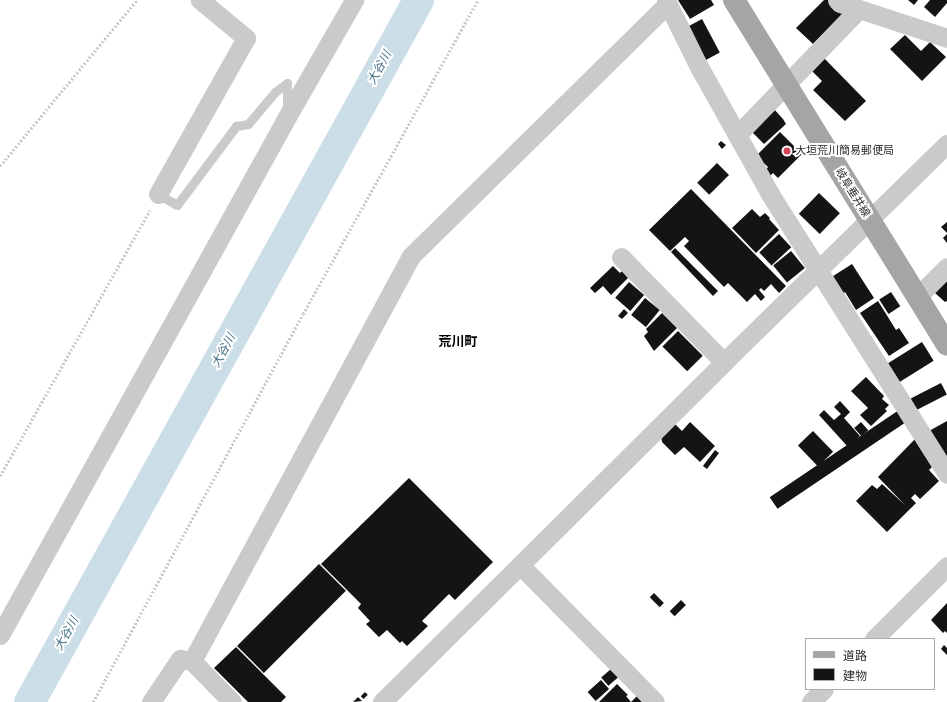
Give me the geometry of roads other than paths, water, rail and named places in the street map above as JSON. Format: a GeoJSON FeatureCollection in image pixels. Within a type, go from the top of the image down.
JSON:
{"type":"FeatureCollection","features":[{"type":"Feature","properties":{"kind":"main road","name":"岐阜垂井線"},"geometry":{"type":"LineString","coordinates":[[734,0],[947,345]]}},
{"type":"Feature","properties":{"kind":"street"},"geometry":{"type":"LineString","coordinates":[[158,194],[246,38],[200,0]]}},
{"type":"Feature","properties":{"kind":"street"},"geometry":{"type":"LineString","coordinates":[[0,635],[292,108],[354,0]]}},
{"type":"Feature","properties":{"kind":"street"},"geometry":{"type":"LineString","coordinates":[[837,0],[840,3],[947,38]]}},
{"type":"Feature","properties":{"kind":"street"},"geometry":{"type":"LineString","coordinates":[[192,661],[411,256],[666,2],[770,194],[947,474]]}},
{"type":"Feature","properties":{"kind":"street"},"geometry":{"type":"LineString","coordinates":[[737,135],[860,9]]}},
{"type":"Feature","properties":{"kind":"street"},"geometry":{"type":"LineString","coordinates":[[382,702],[817,270],[947,144]]}},
{"type":"Feature","properties":{"kind":"street"},"geometry":{"type":"LineString","coordinates":[[621,257],[724,362]]}},
{"type":"Feature","properties":{"kind":"street"},"geometry":{"type":"LineString","coordinates":[[917,297],[947,267]]}},
{"type":"Feature","properties":{"kind":"street"},"geometry":{"type":"LineString","coordinates":[[520,565],[654,702]]}},
{"type":"Feature","properties":{"kind":"street"},"geometry":{"type":"LineString","coordinates":[[875,638],[947,566]]}},
{"type":"Feature","properties":{"kind":"street"},"geometry":{"type":"LineString","coordinates":[[151,702],[180,659],[192,661],[232,702]]}},
{"type":"Feature","properties":{"kind":"street"},"geometry":{"type":"LineString","coordinates":[[811,702],[823,690]]}},
{"type":"Feature","properties":{"kind":"lane"},"geometry":{"type":"LineString","coordinates":[[158,194],[177,205],[236,126],[248,124],[275,92],[287,83],[287,102],[292,108]]}},
{"type":"Feature","properties":{"kind":"waterway","name":"大谷川"},"geometry":{"type":"LineString","coordinates":[[29,702],[418,0]]}},
{"type":"Feature","properties":{"kind":"place","name":"大垣荒川簡易郵便局"},"geometry":{"type":"Point","coordinates":[787,151]}},
{"type":"Feature","properties":{"kind":"district","name":"荒川町"},"geometry":{"type":"Point","coordinates":[458,342]}}]}
